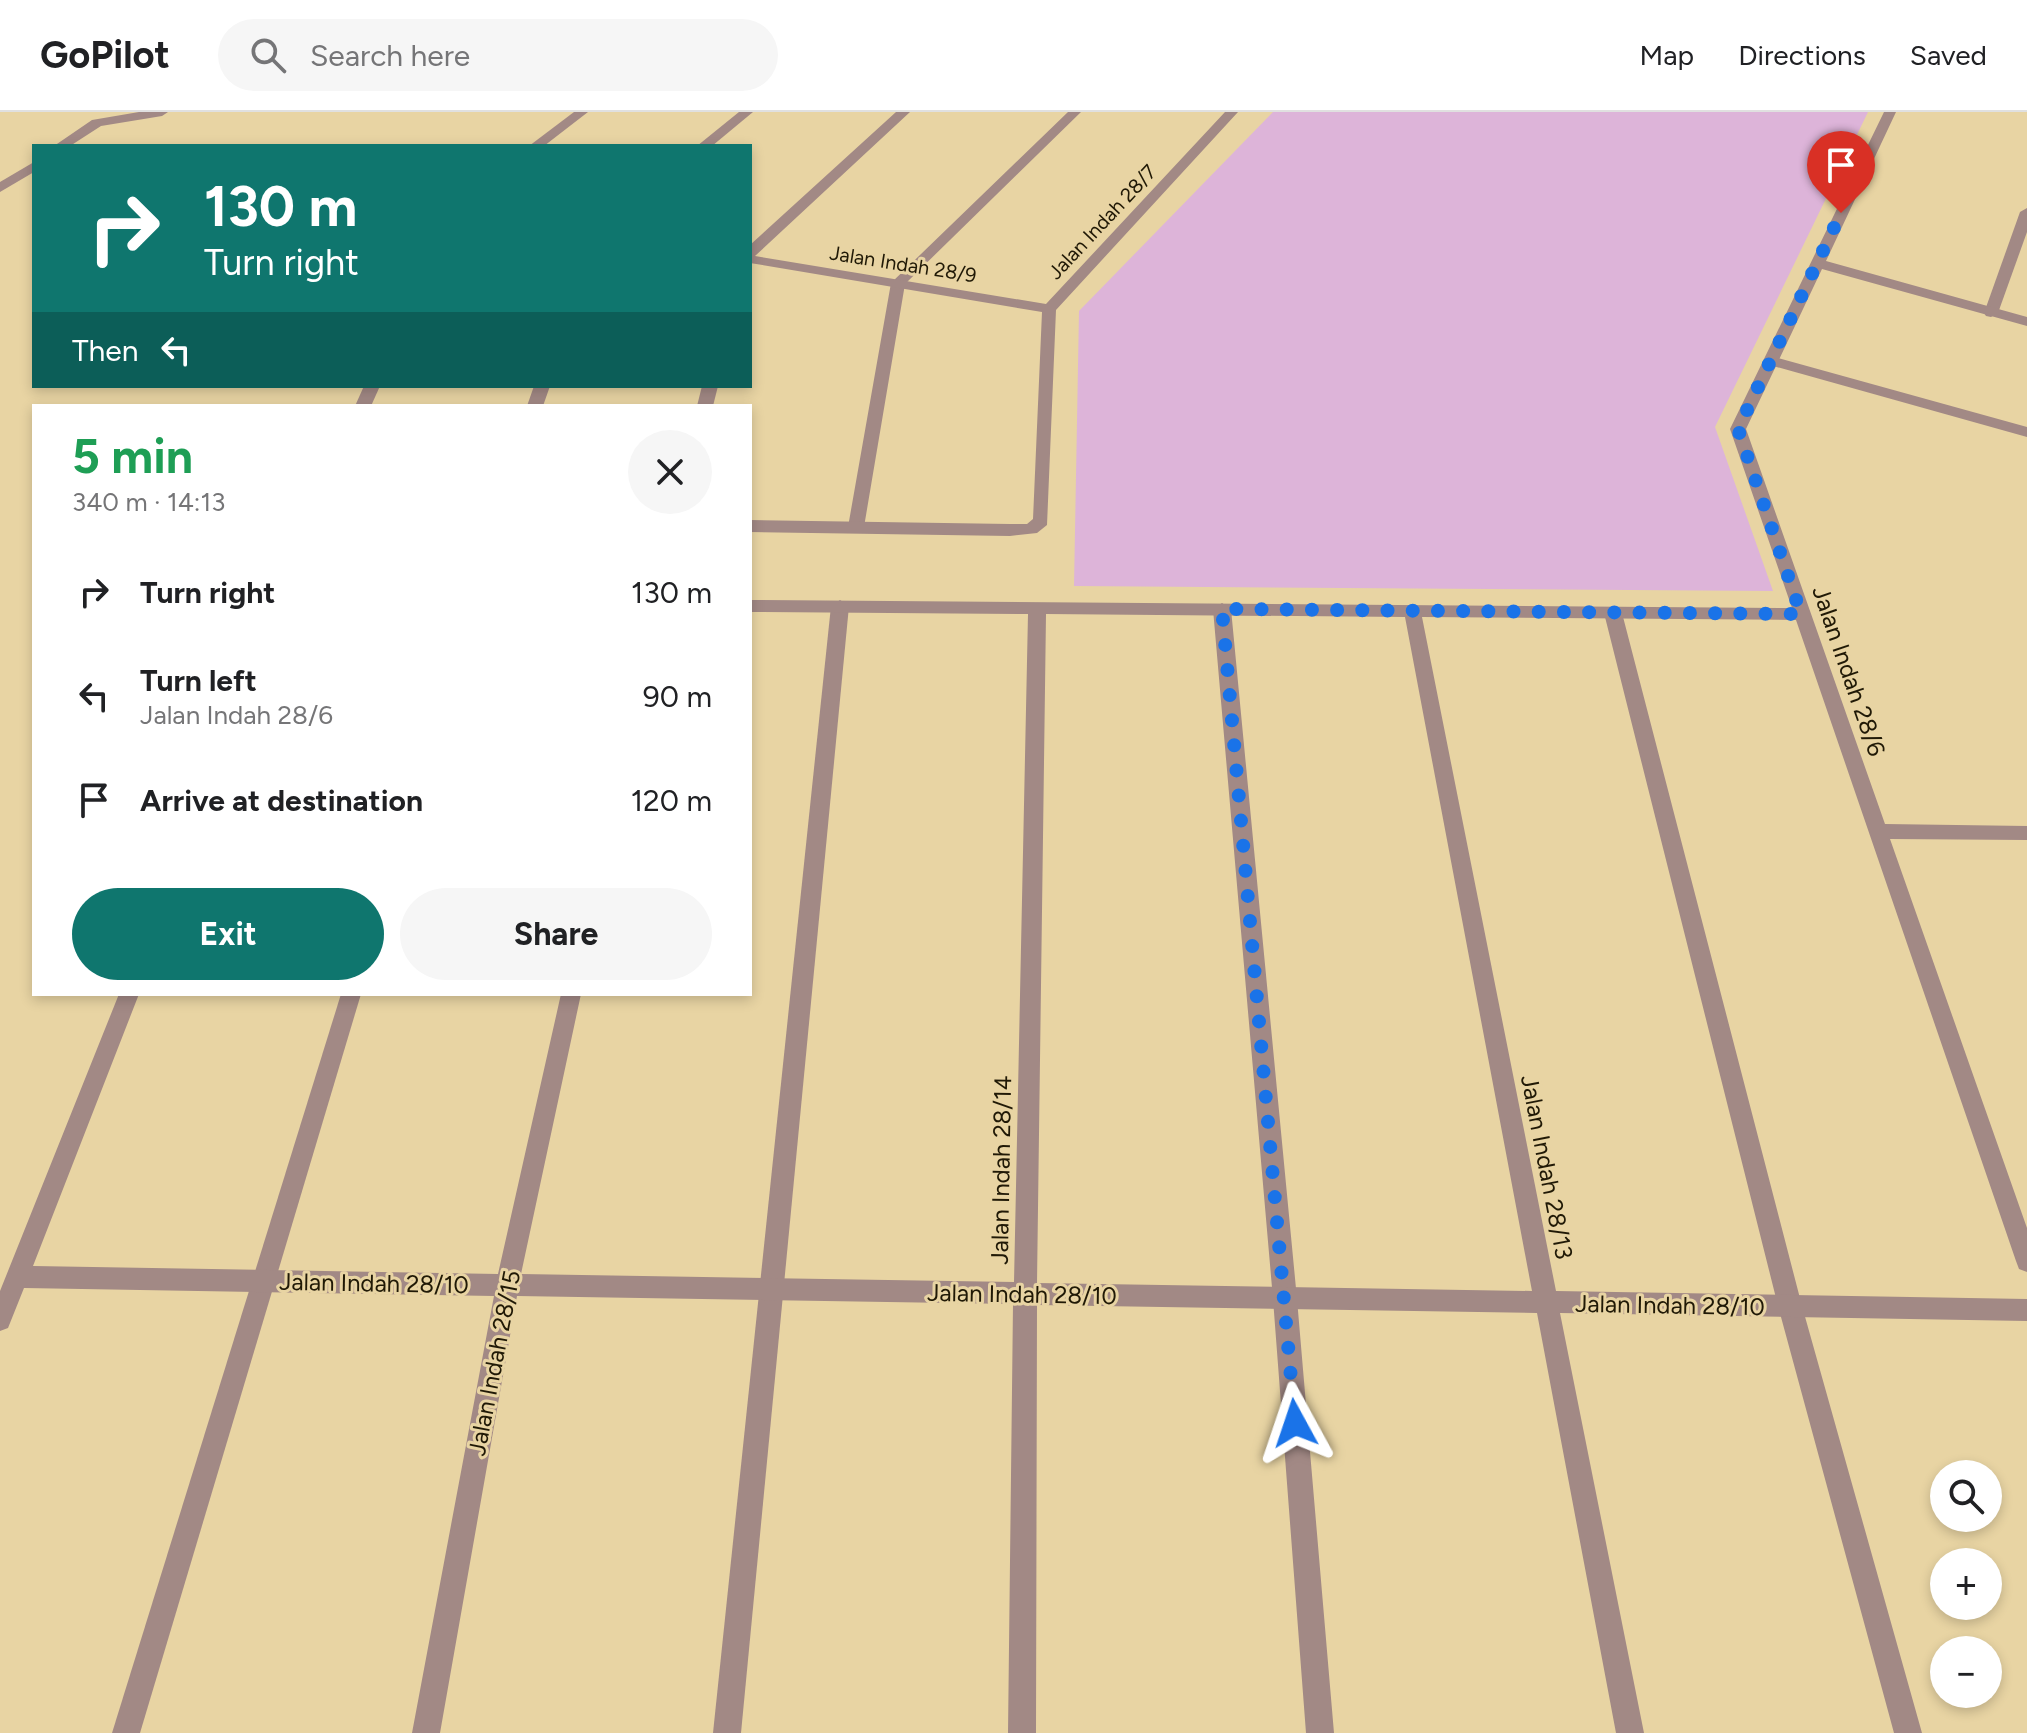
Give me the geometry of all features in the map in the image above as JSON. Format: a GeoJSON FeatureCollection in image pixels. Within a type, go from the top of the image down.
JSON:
{"type":"FeatureCollection","features":[{"type":"Feature","properties":{"kind":"street"},"geometry":{"type":"LineString","coordinates":[[64,144],[97,123],[162,112]]}},
{"type":"Feature","properties":{"kind":"street"},"geometry":{"type":"LineString","coordinates":[[539,144],[582,112]]}},
{"type":"Feature","properties":{"kind":"street"},"geometry":{"type":"LineString","coordinates":[[707,144],[747,112]]}},
{"type":"Feature","properties":{"kind":"street"},"geometry":{"type":"LineString","coordinates":[[752,254],[904,112]]}},
{"type":"Feature","properties":{"kind":"street"},"geometry":{"type":"LineString","coordinates":[[752,526],[856,527],[898,283],[1075,112]]}},
{"type":"Feature","properties":{"kind":"street","name":"Jalan Indah 28/7"},"geometry":{"type":"LineString","coordinates":[[856,527],[1031,529],[1041,521],[1049,309],[1232,112]]}},
{"type":"Feature","properties":{"kind":"street","name":"Jalan Indah 28/6"},"geometry":{"type":"LineString","coordinates":[[1890,112],[1738,429],[2027,1261]]}},
{"type":"Feature","properties":{"kind":"street"},"geometry":{"type":"LineString","coordinates":[[0,188],[32,167]]}},
{"type":"Feature","properties":{"kind":"street"},"geometry":{"type":"LineString","coordinates":[[1991,313],[2027,212]]}},
{"type":"Feature","properties":{"kind":"street","name":"Jalan Indah 28/9"},"geometry":{"type":"LineString","coordinates":[[752,256],[1049,309]]}},
{"type":"Feature","properties":{"kind":"street"},"geometry":{"type":"LineString","coordinates":[[1817,263],[2027,322]]}},
{"type":"Feature","properties":{"kind":"street"},"geometry":{"type":"LineString","coordinates":[[1771,361],[2027,432]]}},
{"type":"Feature","properties":{"kind":"street"},"geometry":{"type":"LineString","coordinates":[[752,606],[1801,614]]}},
{"type":"Feature","properties":{"kind":"street"},"geometry":{"type":"LineString","coordinates":[[727,1733],[840,606]]}},
{"type":"Feature","properties":{"kind":"street","name":"Jalan Indah 28/14"},"geometry":{"type":"LineString","coordinates":[[1022,1733],[1025,1295],[1037,608]]}},
{"type":"Feature","properties":{"kind":"street"},"geometry":{"type":"LineString","coordinates":[[1222,609],[1285,1299],[1320,1733]]}},
{"type":"Feature","properties":{"kind":"street","name":"Jalan Indah 28/13"},"geometry":{"type":"LineString","coordinates":[[1412,611],[1630,1733]]}},
{"type":"Feature","properties":{"kind":"street"},"geometry":{"type":"LineString","coordinates":[[1613,613],[1790,1306],[1908,1733]]}},
{"type":"Feature","properties":{"kind":"street"},"geometry":{"type":"LineString","coordinates":[[1877,831],[2027,833]]}},
{"type":"Feature","properties":{"kind":"street"},"geometry":{"type":"LineString","coordinates":[[0,1320],[128,996]]}},
{"type":"Feature","properties":{"kind":"street"},"geometry":{"type":"LineString","coordinates":[[126,1733],[350,996]]}},
{"type":"Feature","properties":{"kind":"street","name":"Jalan Indah 28/15"},"geometry":{"type":"LineString","coordinates":[[426,1733],[507,1286],[571,996]]}},
{"type":"Feature","properties":{"kind":"street","name":"Jalan Indah 28/10"},"geometry":{"type":"LineString","coordinates":[[17,1277],[2027,1310]]}},
{"type":"Feature","properties":{"kind":"shaded area"},"geometry":{"type":"Polygon","coordinates":[[[1273,112],[1868,112],[1715,427],[1773,591],[1074,586],[1079,311],[1273,112]]]}},
{"type":"Feature","properties":{"kind":"route"},"geometry":{"type":"LineString","coordinates":[[1295,1423],[1222,609],[1801,614],[1738,429],[1841,213]]}}]}
